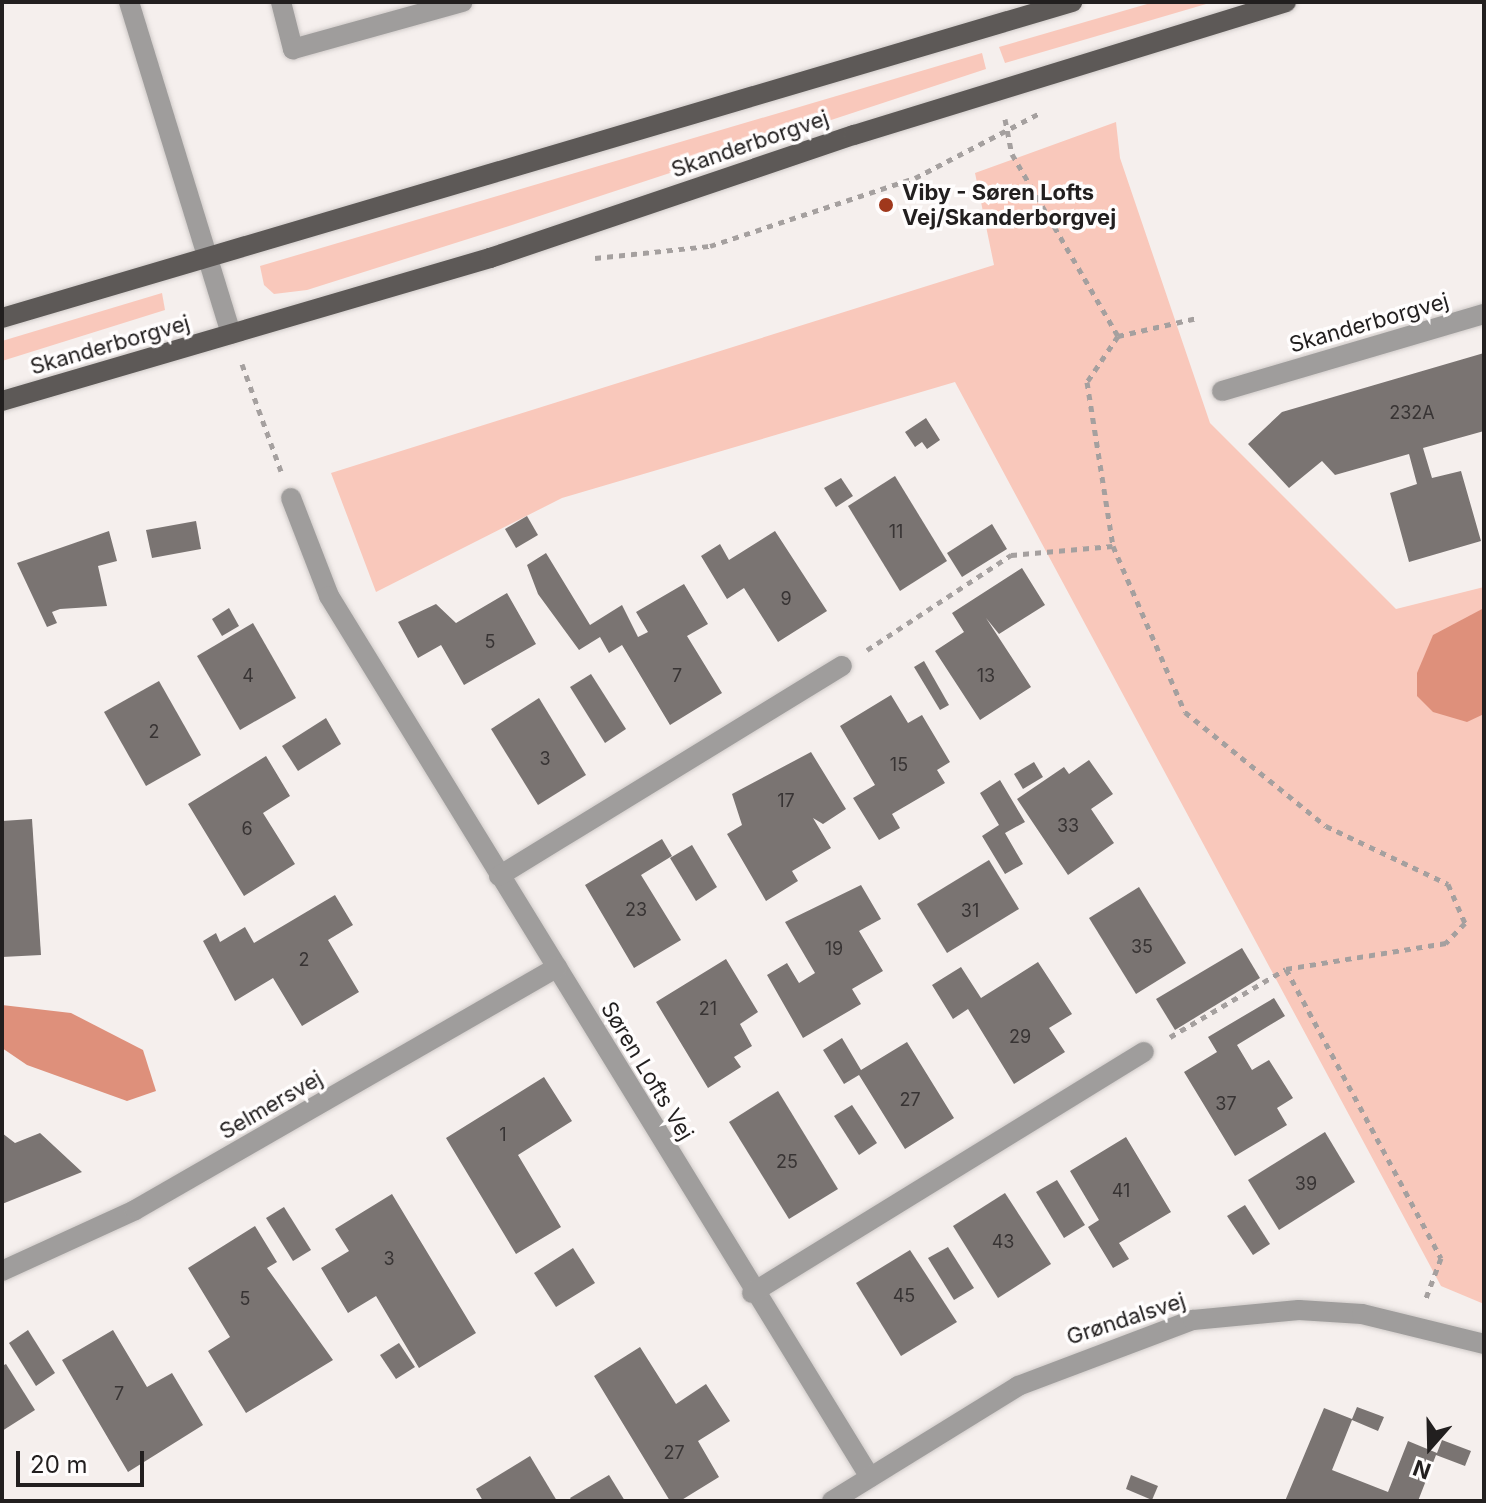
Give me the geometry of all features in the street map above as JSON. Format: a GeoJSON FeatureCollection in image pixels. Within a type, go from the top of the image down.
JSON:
{"type":"FeatureCollection","features":[{"type":"Feature","properties":{"kind":"main road","name":"Skanderborgvej"},"geometry":{"type":"LineString","coordinates":[[2,318],[1072,2]]}},
{"type":"Feature","properties":{"kind":"main road","name":"Skanderborgvej"},"geometry":{"type":"LineString","coordinates":[[2,401],[490,258],[998,90],[1286,2]]}},
{"type":"Feature","properties":{"kind":"street"},"geometry":{"type":"LineString","coordinates":[[129,2],[204,257],[231,334]]}},
{"type":"Feature","properties":{"kind":"street"},"geometry":{"type":"LineString","coordinates":[[281,2],[293,49],[463,2]]}},
{"type":"Feature","properties":{"kind":"street","name":"Skanderborgvej"},"geometry":{"type":"LineString","coordinates":[[1222,391],[1484,314]]}},
{"type":"Feature","properties":{"kind":"street","name":"Søren Lofts Vej"},"geometry":{"type":"LineString","coordinates":[[291,498],[329,596],[557,967],[867,1488]]}},
{"type":"Feature","properties":{"kind":"street"},"geometry":{"type":"LineString","coordinates":[[499,876],[842,666]]}},
{"type":"Feature","properties":{"kind":"street","name":"Selmersvej"},"geometry":{"type":"LineString","coordinates":[[2,1271],[135,1210],[557,967]]}},
{"type":"Feature","properties":{"kind":"street"},"geometry":{"type":"LineString","coordinates":[[752,1293],[1144,1052]]}},
{"type":"Feature","properties":{"kind":"street","name":"Grøndalsvej"},"geometry":{"type":"LineString","coordinates":[[832,1501],[867,1488],[1018,1386],[1153,1331],[1299,1310],[1416,1322],[1484,1344]]}},
{"type":"Feature","properties":{"kind":"path"},"geometry":{"type":"LineString","coordinates":[[998,90],[1008,135],[1118,336]]}},
{"type":"Feature","properties":{"kind":"path"},"geometry":{"type":"LineString","coordinates":[[580,258],[710,246],[915,178],[1008,135],[1047,108]]}},
{"type":"Feature","properties":{"kind":"path"},"geometry":{"type":"LineString","coordinates":[[1144,1052],[1286,969],[1446,943],[1465,923],[1448,884],[1326,826],[1185,712],[1113,546],[1087,382],[1118,336],[1197,318]]}},
{"type":"Feature","properties":{"kind":"path"},"geometry":{"type":"LineString","coordinates":[[231,334],[291,498]]}},
{"type":"Feature","properties":{"kind":"path"},"geometry":{"type":"LineString","coordinates":[[842,666],[1011,555],[1113,546]]}},
{"type":"Feature","properties":{"kind":"path"},"geometry":{"type":"LineString","coordinates":[[1286,969],[1441,1258],[1416,1322]]}},
{"type":"Feature","properties":{"kind":"shaded area"},"geometry":{"type":"Polygon","coordinates":[[[1154,2],[1213,2],[1005,63],[999,47],[1154,2]]]}},
{"type":"Feature","properties":{"kind":"shaded area"},"geometry":{"type":"Polygon","coordinates":[[[982,53],[986,69],[509,226],[307,290],[274,294],[264,285],[260,266],[982,53]]]}},
{"type":"Feature","properties":{"kind":"shaded area"},"geometry":{"type":"Polygon","coordinates":[[[1116,122],[1120,158],[1210,423],[1396,609],[1484,587],[1484,1304],[1441,1286],[955,382],[562,498],[376,592],[331,473],[994,265],[975,173],[1116,122]]]}},
{"type":"Feature","properties":{"kind":"shaded area"},"geometry":{"type":"Polygon","coordinates":[[[162,293],[165,310],[2,361],[2,341],[162,293]]]}},
{"type":"Feature","properties":{"kind":"shaded area"},"geometry":{"type":"Polygon","coordinates":[[[1484,608],[1484,714],[1467,722],[1433,712],[1417,696],[1417,673],[1433,635],[1484,608]]]}},
{"type":"Feature","properties":{"kind":"shaded area"},"geometry":{"type":"Polygon","coordinates":[[[2,1005],[71,1013],[143,1050],[156,1091],[127,1101],[27,1065],[2,1048],[2,1005]]]}},
{"type":"Feature","properties":{"kind":"building"},"geometry":{"type":"Polygon","coordinates":[[[1484,353],[1484,431],[1423,448],[1432,478],[1461,471],[1481,541],[1409,562],[1390,493],[1417,484],[1409,454],[1335,475],[1322,461],[1289,488],[1248,444],[1282,412],[1484,353]]]}},
{"type":"Feature","properties":{"kind":"building"},"geometry":{"type":"Polygon","coordinates":[[[926,418],[940,440],[927,449],[922,442],[915,447],[905,432],[926,418]]]}},
{"type":"Feature","properties":{"kind":"building"},"geometry":{"type":"Polygon","coordinates":[[[895,476],[947,561],[900,591],[848,506],[895,476]]]}},
{"type":"Feature","properties":{"kind":"building"},"geometry":{"type":"Polygon","coordinates":[[[841,478],[853,496],[836,507],[824,488],[841,478]]]}},
{"type":"Feature","properties":{"kind":"building"},"geometry":{"type":"Polygon","coordinates":[[[527,516],[538,535],[516,548],[505,529],[527,516]]]}},
{"type":"Feature","properties":{"kind":"building"},"geometry":{"type":"Polygon","coordinates":[[[196,521],[201,549],[152,558],[146,530],[196,521]]]}},
{"type":"Feature","properties":{"kind":"building"},"geometry":{"type":"Polygon","coordinates":[[[992,524],[1007,549],[962,577],[947,553],[992,524]]]}},
{"type":"Feature","properties":{"kind":"building"},"geometry":{"type":"Polygon","coordinates":[[[109,531],[117,561],[98,566],[107,606],[60,609],[52,612],[57,623],[47,627],[17,563],[109,531]]]}},
{"type":"Feature","properties":{"kind":"building"},"geometry":{"type":"Polygon","coordinates":[[[775,531],[827,611],[778,642],[744,588],[727,599],[701,556],[720,544],[729,560],[775,531]]]}},
{"type":"Feature","properties":{"kind":"building"},"geometry":{"type":"Polygon","coordinates":[[[546,553],[590,625],[622,605],[638,637],[648,632],[636,612],[684,584],[708,624],[687,636],[722,693],[670,725],[622,645],[609,653],[600,637],[579,650],[538,594],[527,565],[546,553]]]}},
{"type":"Feature","properties":{"kind":"building"},"geometry":{"type":"Polygon","coordinates":[[[1022,568],[1045,605],[999,634],[986,618],[1031,687],[980,720],[935,651],[964,632],[952,613],[1022,568]]]}},
{"type":"Feature","properties":{"kind":"building"},"geometry":{"type":"Polygon","coordinates":[[[507,593],[536,644],[464,685],[441,645],[418,658],[398,622],[436,604],[456,623],[507,593]]]}},
{"type":"Feature","properties":{"kind":"building"},"geometry":{"type":"Polygon","coordinates":[[[229,608],[239,626],[222,636],[212,619],[229,608]]]}},
{"type":"Feature","properties":{"kind":"building"},"geometry":{"type":"Polygon","coordinates":[[[253,623],[296,698],[240,730],[197,656],[253,623]]]}},
{"type":"Feature","properties":{"kind":"building"},"geometry":{"type":"Polygon","coordinates":[[[924,661],[949,705],[940,710],[914,667],[924,661]]]}},
{"type":"Feature","properties":{"kind":"building"},"geometry":{"type":"Polygon","coordinates":[[[591,674],[626,729],[605,743],[570,687],[591,674]]]}},
{"type":"Feature","properties":{"kind":"building"},"geometry":{"type":"Polygon","coordinates":[[[159,681],[201,755],[146,786],[104,712],[159,681]]]}},
{"type":"Feature","properties":{"kind":"building"},"geometry":{"type":"Polygon","coordinates":[[[891,695],[908,723],[922,715],[950,762],[937,770],[945,783],[892,814],[900,828],[879,840],[853,798],[875,785],[840,726],[891,695]]]}},
{"type":"Feature","properties":{"kind":"building"},"geometry":{"type":"Polygon","coordinates":[[[539,698],[586,775],[538,805],[491,729],[539,698]]]}},
{"type":"Feature","properties":{"kind":"building"},"geometry":{"type":"Polygon","coordinates":[[[326,718],[341,744],[298,771],[282,746],[326,718]]]}},
{"type":"Feature","properties":{"kind":"building"},"geometry":{"type":"Polygon","coordinates":[[[811,752],[846,809],[823,824],[813,818],[831,848],[792,871],[798,881],[766,901],[727,834],[742,825],[732,794],[811,752]]]}},
{"type":"Feature","properties":{"kind":"building"},"geometry":{"type":"Polygon","coordinates":[[[266,756],[290,796],[263,813],[295,864],[244,896],[188,804],[266,756]]]}},
{"type":"Feature","properties":{"kind":"building"},"geometry":{"type":"Polygon","coordinates":[[[1089,760],[1113,794],[1091,809],[1114,843],[1068,875],[1017,799],[1064,767],[1069,774],[1089,760]]]}},
{"type":"Feature","properties":{"kind":"building"},"geometry":{"type":"Polygon","coordinates":[[[1034,762],[1043,777],[1023,789],[1014,774],[1034,762]]]}},
{"type":"Feature","properties":{"kind":"building"},"geometry":{"type":"Polygon","coordinates":[[[1000,780],[1025,822],[1005,833],[1023,864],[1005,874],[982,836],[999,825],[980,793],[1000,780]]]}},
{"type":"Feature","properties":{"kind":"building"},"geometry":{"type":"Polygon","coordinates":[[[32,819],[41,955],[2,957],[2,821],[32,819]]]}},
{"type":"Feature","properties":{"kind":"building"},"geometry":{"type":"Polygon","coordinates":[[[662,839],[672,856],[641,875],[681,940],[634,968],[585,885],[662,839]]]}},
{"type":"Feature","properties":{"kind":"building"},"geometry":{"type":"Polygon","coordinates":[[[692,845],[717,887],[696,901],[670,858],[692,845]]]}},
{"type":"Feature","properties":{"kind":"building"},"geometry":{"type":"Polygon","coordinates":[[[989,860],[1019,909],[947,953],[917,904],[989,860]]]}},
{"type":"Feature","properties":{"kind":"building"},"geometry":{"type":"Polygon","coordinates":[[[861,885],[881,919],[859,931],[883,971],[852,989],[861,1004],[803,1038],[767,975],[787,963],[799,983],[815,973],[785,922],[861,885]]]}},
{"type":"Feature","properties":{"kind":"building"},"geometry":{"type":"Polygon","coordinates":[[[1139,887],[1186,963],[1136,994],[1089,918],[1139,887]]]}},
{"type":"Feature","properties":{"kind":"building"},"geometry":{"type":"Polygon","coordinates":[[[335,895],[353,925],[328,940],[359,992],[302,1026],[273,978],[235,1001],[203,941],[216,933],[220,942],[245,927],[254,943],[335,895]]]}},
{"type":"Feature","properties":{"kind":"building"},"geometry":{"type":"Polygon","coordinates":[[[1242,948],[1260,978],[1175,1030],[1156,999],[1242,948]]]}},
{"type":"Feature","properties":{"kind":"building"},"geometry":{"type":"Polygon","coordinates":[[[726,959],[758,1012],[740,1024],[752,1046],[734,1057],[741,1067],[708,1088],[656,1002],[726,959]]]}},
{"type":"Feature","properties":{"kind":"building"},"geometry":{"type":"Polygon","coordinates":[[[1038,962],[1072,1014],[1049,1028],[1065,1052],[1014,1084],[968,1009],[953,1019],[932,985],[961,967],[981,998],[1038,962]]]}},
{"type":"Feature","properties":{"kind":"building"},"geometry":{"type":"Polygon","coordinates":[[[1274,998],[1285,1016],[1237,1045],[1252,1070],[1269,1060],[1293,1098],[1277,1108],[1287,1125],[1235,1156],[1184,1072],[1217,1052],[1208,1037],[1274,998]]]}},
{"type":"Feature","properties":{"kind":"building"},"geometry":{"type":"Polygon","coordinates":[[[842,1038],[861,1070],[907,1042],[954,1118],[905,1149],[859,1075],[844,1084],[823,1050],[842,1038]]]}},
{"type":"Feature","properties":{"kind":"building"},"geometry":{"type":"Polygon","coordinates":[[[544,1077],[572,1121],[518,1155],[561,1227],[516,1254],[446,1138],[544,1077]]]}},
{"type":"Feature","properties":{"kind":"building"},"geometry":{"type":"Polygon","coordinates":[[[778,1091],[838,1189],[789,1219],[729,1122],[778,1091]]]}},
{"type":"Feature","properties":{"kind":"building"},"geometry":{"type":"Polygon","coordinates":[[[852,1105],[877,1143],[859,1155],[834,1116],[852,1105]]]}},
{"type":"Feature","properties":{"kind":"building"},"geometry":{"type":"Polygon","coordinates":[[[1325,1132],[1355,1182],[1279,1230],[1248,1180],[1325,1132]]]}},
{"type":"Feature","properties":{"kind":"building"},"geometry":{"type":"Polygon","coordinates":[[[2,1133],[15,1143],[40,1133],[82,1172],[2,1204],[2,1133]]]}},
{"type":"Feature","properties":{"kind":"building"},"geometry":{"type":"Polygon","coordinates":[[[1126,1137],[1171,1212],[1119,1243],[1129,1259],[1113,1268],[1088,1227],[1099,1220],[1070,1171],[1126,1137]]]}},
{"type":"Feature","properties":{"kind":"building"},"geometry":{"type":"Polygon","coordinates":[[[1057,1180],[1085,1225],[1064,1238],[1036,1192],[1057,1180]]]}},
{"type":"Feature","properties":{"kind":"building"},"geometry":{"type":"Polygon","coordinates":[[[1005,1193],[1051,1264],[998,1298],[953,1226],[1005,1193]]]}},
{"type":"Feature","properties":{"kind":"building"},"geometry":{"type":"Polygon","coordinates":[[[392,1194],[476,1333],[419,1368],[376,1296],[348,1313],[321,1268],[349,1251],[335,1229],[392,1194]]]}},
{"type":"Feature","properties":{"kind":"building"},"geometry":{"type":"Polygon","coordinates":[[[1245,1205],[1270,1244],[1253,1255],[1227,1216],[1245,1205]]]}},
{"type":"Feature","properties":{"kind":"building"},"geometry":{"type":"Polygon","coordinates":[[[284,1207],[311,1250],[293,1261],[266,1218],[284,1207]]]}},
{"type":"Feature","properties":{"kind":"building"},"geometry":{"type":"Polygon","coordinates":[[[255,1226],[277,1262],[267,1268],[333,1360],[246,1413],[208,1351],[230,1337],[188,1268],[255,1226]]]}},
{"type":"Feature","properties":{"kind":"building"},"geometry":{"type":"Polygon","coordinates":[[[948,1247],[974,1288],[954,1300],[928,1258],[948,1247]]]}},
{"type":"Feature","properties":{"kind":"building"},"geometry":{"type":"Polygon","coordinates":[[[573,1248],[595,1283],[556,1307],[534,1273],[573,1248]]]}},
{"type":"Feature","properties":{"kind":"building"},"geometry":{"type":"Polygon","coordinates":[[[910,1250],[957,1322],[901,1356],[856,1283],[910,1250]]]}},
{"type":"Feature","properties":{"kind":"building"},"geometry":{"type":"Polygon","coordinates":[[[28,1330],[55,1373],[36,1386],[9,1343],[28,1330]]]}},
{"type":"Feature","properties":{"kind":"building"},"geometry":{"type":"Polygon","coordinates":[[[113,1330],[147,1387],[172,1373],[203,1425],[128,1472],[62,1360],[113,1330]]]}},
{"type":"Feature","properties":{"kind":"building"},"geometry":{"type":"Polygon","coordinates":[[[399,1343],[415,1367],[396,1379],[380,1355],[399,1343]]]}},
{"type":"Feature","properties":{"kind":"building"},"geometry":{"type":"Polygon","coordinates":[[[640,1347],[676,1404],[706,1384],[730,1421],[698,1441],[719,1477],[680,1501],[670,1501],[594,1376],[640,1347]]]}},
{"type":"Feature","properties":{"kind":"building"},"geometry":{"type":"Polygon","coordinates":[[[6,1364],[35,1410],[2,1431],[2,1366],[6,1364]]]}},
{"type":"Feature","properties":{"kind":"building"},"geometry":{"type":"Polygon","coordinates":[[[1357,1407],[1384,1417],[1378,1431],[1352,1420],[1332,1470],[1388,1492],[1408,1441],[1437,1453],[1442,1440],[1471,1451],[1465,1466],[1436,1455],[1418,1501],[1285,1501],[1324,1408],[1352,1419],[1357,1407]]]}},
{"type":"Feature","properties":{"kind":"building"},"geometry":{"type":"Polygon","coordinates":[[[530,1456],[557,1501],[483,1501],[476,1489],[530,1456]]]}},
{"type":"Feature","properties":{"kind":"building"},"geometry":{"type":"Polygon","coordinates":[[[609,1475],[625,1501],[572,1501],[570,1498],[609,1475]]]}},
{"type":"Feature","properties":{"kind":"building"},"geometry":{"type":"Polygon","coordinates":[[[1131,1475],[1158,1486],[1152,1500],[1126,1489],[1131,1475]]]}},
{"type":"Feature","properties":{"kind":"place","name":"Viby - Søren Lofts Vej/Skanderborgvej"},"geometry":{"type":"Point","coordinates":[886,205]}}]}
